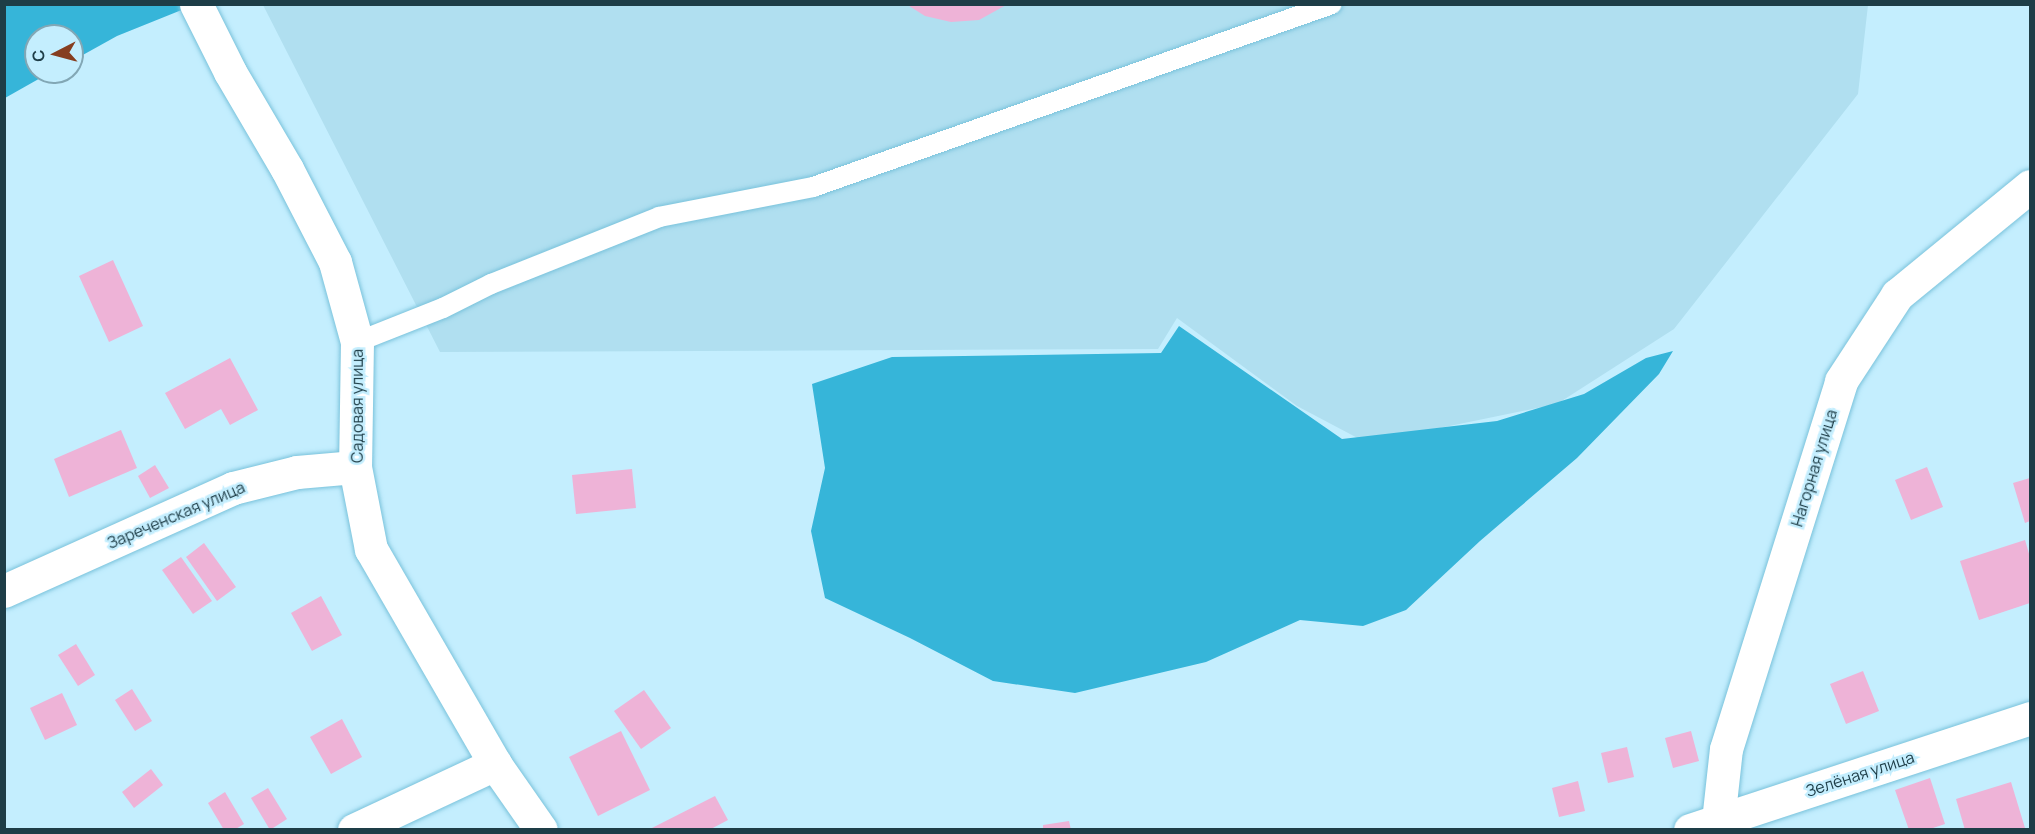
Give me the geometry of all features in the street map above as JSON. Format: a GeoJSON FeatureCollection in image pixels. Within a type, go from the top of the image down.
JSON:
{"type":"FeatureCollection","features":[{"type":"Feature","properties":{"kind":"street","name":"Садовая улица"},"geometry":{"type":"LineString","coordinates":[[196,4],[230,72],[287,169],[335,262],[357,342],[355,467],[371,549],[495,764],[541,830]]}},
{"type":"Feature","properties":{"kind":"street","name":"Нагорная улица"},"geometry":{"type":"LineString","coordinates":[[1704,825],[1841,381],[1898,295],[2031,186]]}},
{"type":"Feature","properties":{"kind":"street","name":"Зареченская улица"},"geometry":{"type":"LineString","coordinates":[[4,591],[233,488],[297,471],[355,467]]}},
{"type":"Feature","properties":{"kind":"street","name":"Зелёная улица"},"geometry":{"type":"LineString","coordinates":[[1704,825],[2031,718]]}},
{"type":"Feature","properties":{"kind":"street"},"geometry":{"type":"LineString","coordinates":[[354,830],[495,764]]}},
{"type":"Feature","properties":{"kind":"lane"},"geometry":{"type":"LineString","coordinates":[[357,342],[443,308],[491,284],[659,217],[813,187],[1332,4]]}},
{"type":"Feature","properties":{"kind":"shaded area"},"geometry":{"type":"Polygon","coordinates":[[[263,5],[1868,5],[1858,94],[1674,329],[1557,404],[1367,443],[1297,406],[1177,318],[1158,349],[440,352],[263,5]]]}},
{"type":"Feature","properties":{"kind":"water"},"geometry":{"type":"Polygon","coordinates":[[[5,5],[194,5],[117,36],[84,54],[84,24],[24,24],[24,84],[30,84],[5,98],[5,5]]]}},
{"type":"Feature","properties":{"kind":"water"},"geometry":{"type":"Polygon","coordinates":[[[1179,326],[1342,439],[1497,421],[1584,394],[1646,358],[1673,351],[1659,374],[1577,458],[1480,541],[1406,610],[1363,626],[1300,620],[1206,662],[1075,693],[993,681],[825,598],[811,531],[825,468],[812,384],[892,357],[1161,353],[1179,326]]]}},
{"type":"Feature","properties":{"kind":"building"},"geometry":{"type":"Polygon","coordinates":[[[906,4],[1008,4],[979,20],[951,22],[925,16],[906,4]]]}},
{"type":"Feature","properties":{"kind":"building"},"geometry":{"type":"Polygon","coordinates":[[[113,260],[143,326],[109,342],[79,276],[113,260]]]}},
{"type":"Feature","properties":{"kind":"building"},"geometry":{"type":"Polygon","coordinates":[[[230,358],[258,410],[230,425],[221,409],[185,429],[165,393],[230,358]]]}},
{"type":"Feature","properties":{"kind":"building"},"geometry":{"type":"Polygon","coordinates":[[[121,430],[137,468],[69,497],[54,459],[121,430]]]}},
{"type":"Feature","properties":{"kind":"building"},"geometry":{"type":"Polygon","coordinates":[[[155,465],[169,488],[150,498],[138,476],[155,465]]]}},
{"type":"Feature","properties":{"kind":"building"},"geometry":{"type":"Polygon","coordinates":[[[1927,467],[1943,507],[1911,520],[1895,480],[1927,467]]]}},
{"type":"Feature","properties":{"kind":"building"},"geometry":{"type":"Polygon","coordinates":[[[632,469],[636,508],[576,514],[572,475],[632,469]]]}},
{"type":"Feature","properties":{"kind":"building"},"geometry":{"type":"Polygon","coordinates":[[[2030,478],[2030,521],[2025,523],[2013,483],[2030,478]]]}},
{"type":"Feature","properties":{"kind":"building"},"geometry":{"type":"Polygon","coordinates":[[[2025,540],[2030,557],[2030,603],[1979,620],[1960,561],[2025,540]]]}},
{"type":"Feature","properties":{"kind":"building"},"geometry":{"type":"Polygon","coordinates":[[[204,543],[236,587],[217,601],[186,557],[204,543]]]}},
{"type":"Feature","properties":{"kind":"building"},"geometry":{"type":"Polygon","coordinates":[[[181,557],[212,601],[193,614],[162,570],[181,557]]]}},
{"type":"Feature","properties":{"kind":"building"},"geometry":{"type":"Polygon","coordinates":[[[321,596],[342,635],[312,651],[291,613],[321,596]]]}},
{"type":"Feature","properties":{"kind":"building"},"geometry":{"type":"Polygon","coordinates":[[[76,644],[95,675],[78,686],[58,655],[76,644]]]}},
{"type":"Feature","properties":{"kind":"building"},"geometry":{"type":"Polygon","coordinates":[[[1863,671],[1879,711],[1846,724],[1830,684],[1863,671]]]}},
{"type":"Feature","properties":{"kind":"building"},"geometry":{"type":"Polygon","coordinates":[[[132,689],[152,721],[135,731],[115,700],[132,689]]]}},
{"type":"Feature","properties":{"kind":"building"},"geometry":{"type":"Polygon","coordinates":[[[644,690],[671,728],[641,749],[614,711],[644,690]]]}},
{"type":"Feature","properties":{"kind":"building"},"geometry":{"type":"Polygon","coordinates":[[[62,693],[77,725],[45,740],[30,708],[62,693]]]}},
{"type":"Feature","properties":{"kind":"building"},"geometry":{"type":"Polygon","coordinates":[[[342,719],[362,757],[331,774],[310,737],[342,719]]]}},
{"type":"Feature","properties":{"kind":"building"},"geometry":{"type":"Polygon","coordinates":[[[621,731],[650,790],[598,816],[569,757],[621,731]]]}},
{"type":"Feature","properties":{"kind":"building"},"geometry":{"type":"Polygon","coordinates":[[[1691,731],[1699,761],[1673,768],[1665,738],[1691,731]]]}},
{"type":"Feature","properties":{"kind":"building"},"geometry":{"type":"Polygon","coordinates":[[[1627,747],[1634,777],[1608,783],[1601,753],[1627,747]]]}},
{"type":"Feature","properties":{"kind":"building"},"geometry":{"type":"Polygon","coordinates":[[[151,769],[163,785],[134,808],[122,792],[151,769]]]}},
{"type":"Feature","properties":{"kind":"building"},"geometry":{"type":"Polygon","coordinates":[[[1930,778],[1945,824],[1927,830],[1909,830],[1895,790],[1930,778]]]}},
{"type":"Feature","properties":{"kind":"building"},"geometry":{"type":"Polygon","coordinates":[[[1578,781],[1585,811],[1559,817],[1552,788],[1578,781]]]}},
{"type":"Feature","properties":{"kind":"building"},"geometry":{"type":"Polygon","coordinates":[[[2011,782],[2025,828],[1965,830],[1956,799],[2011,782]]]}},
{"type":"Feature","properties":{"kind":"building"},"geometry":{"type":"Polygon","coordinates":[[[268,788],[287,819],[270,830],[251,798],[268,788]]]}},
{"type":"Feature","properties":{"kind":"building"},"geometry":{"type":"Polygon","coordinates":[[[225,792],[244,824],[234,830],[224,830],[208,803],[225,792]]]}},
{"type":"Feature","properties":{"kind":"building"},"geometry":{"type":"Polygon","coordinates":[[[715,796],[728,820],[709,830],[648,830],[715,796]]]}},
{"type":"Feature","properties":{"kind":"building"},"geometry":{"type":"Polygon","coordinates":[[[1069,821],[1071,830],[1043,830],[1043,825],[1069,821]]]}}]}
